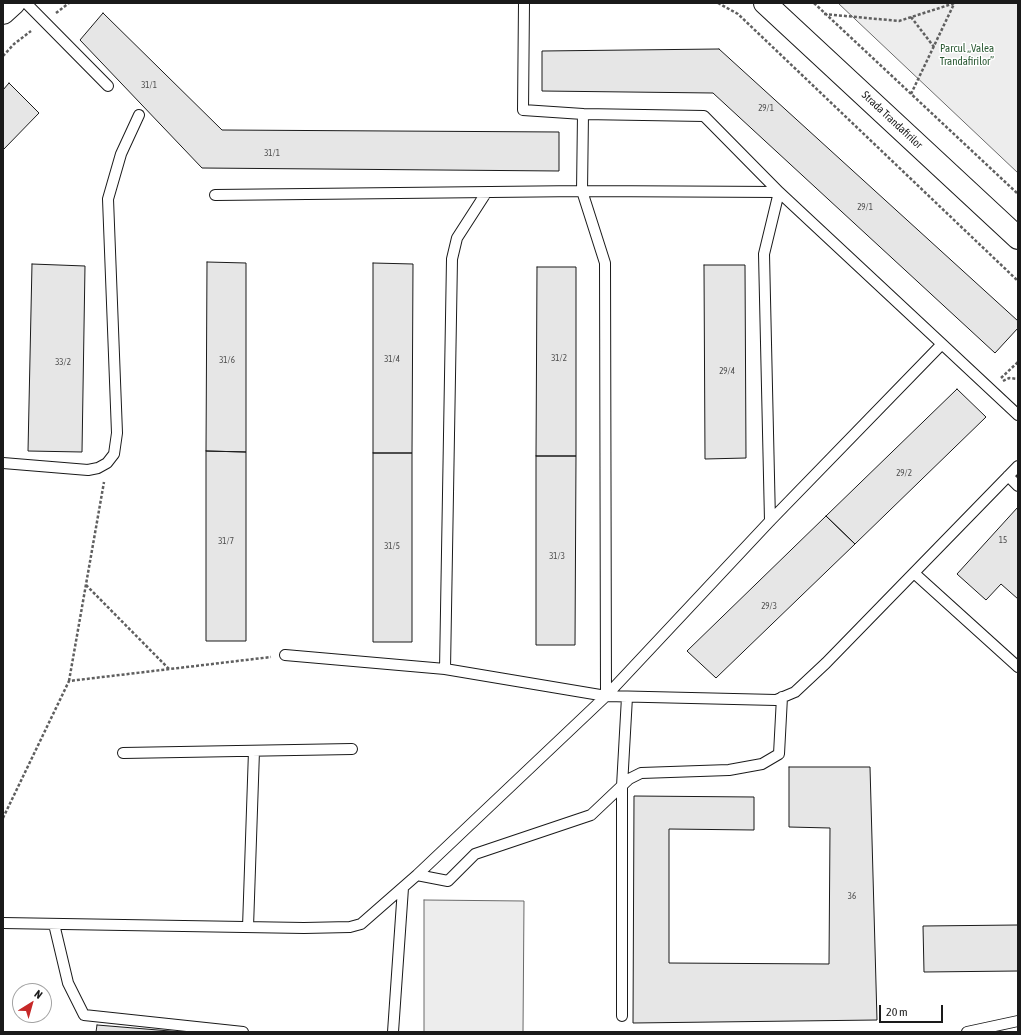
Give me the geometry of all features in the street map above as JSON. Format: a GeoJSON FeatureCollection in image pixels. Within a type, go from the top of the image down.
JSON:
{"type":"FeatureCollection","features":[{"type":"Feature","properties":{"kind":"main road"},"geometry":{"type":"LineString","coordinates":[[3,13],[14,3]]}},
{"type":"Feature","properties":{"kind":"main road","name":"Strada Trandafirilor"},"geometry":{"type":"LineString","coordinates":[[765,3],[1018,238]]}},
{"type":"Feature","properties":{"kind":"lane"},"geometry":{"type":"LineString","coordinates":[[26,3],[108,86]]}},
{"type":"Feature","properties":{"kind":"lane"},"geometry":{"type":"LineString","coordinates":[[524,3],[523,110],[583,114],[704,116],[779,192],[1018,415]]}},
{"type":"Feature","properties":{"kind":"lane"},"geometry":{"type":"LineString","coordinates":[[583,114],[582,192],[605,263],[606,696]]}},
{"type":"Feature","properties":{"kind":"lane"},"geometry":{"type":"LineString","coordinates":[[3,463],[88,470],[98,468],[107,463],[114,454],[117,433],[108,199],[121,154],[139,115]]}},
{"type":"Feature","properties":{"kind":"lane"},"geometry":{"type":"LineString","coordinates":[[215,195],[486,192],[779,192]]}},
{"type":"Feature","properties":{"kind":"lane"},"geometry":{"type":"LineString","coordinates":[[445,669],[452,259],[457,238],[486,192]]}},
{"type":"Feature","properties":{"kind":"lane"},"geometry":{"type":"LineString","coordinates":[[770,521],[764,254],[779,192]]}},
{"type":"Feature","properties":{"kind":"lane"},"geometry":{"type":"LineString","coordinates":[[3,924],[350,927],[361,924],[417,875],[606,696],[770,521],[942,344]]}},
{"type":"Feature","properties":{"kind":"lane"},"geometry":{"type":"LineString","coordinates":[[285,655],[445,669],[606,696],[776,700],[795,692],[826,663],[1018,466]]}},
{"type":"Feature","properties":{"kind":"lane"},"geometry":{"type":"LineString","coordinates":[[1008,476],[1018,486]]}},
{"type":"Feature","properties":{"kind":"lane"},"geometry":{"type":"LineString","coordinates":[[914,573],[1018,668]]}},
{"type":"Feature","properties":{"kind":"lane"},"geometry":{"type":"LineString","coordinates":[[622,1016],[622,786],[627,697]]}},
{"type":"Feature","properties":{"kind":"lane"},"geometry":{"type":"LineString","coordinates":[[417,875],[448,881],[475,854],[591,815],[629,780],[642,773],[729,770],[762,764],[779,754],[782,697]]}},
{"type":"Feature","properties":{"kind":"lane"},"geometry":{"type":"LineString","coordinates":[[122,753],[352,750]]}},
{"type":"Feature","properties":{"kind":"lane"},"geometry":{"type":"LineString","coordinates":[[248,927],[254,751]]}},
{"type":"Feature","properties":{"kind":"lane"},"geometry":{"type":"LineString","coordinates":[[393,1032],[403,888]]}},
{"type":"Feature","properties":{"kind":"lane"},"geometry":{"type":"LineString","coordinates":[[54,924],[68,983],[84,1015],[243,1032]]}},
{"type":"Feature","properties":{"kind":"lane"},"geometry":{"type":"LineString","coordinates":[[967,1032],[1018,1021]]}},
{"type":"Feature","properties":{"kind":"path"},"geometry":{"type":"LineString","coordinates":[[718,3],[738,14],[1018,281]]}},
{"type":"Feature","properties":{"kind":"path"},"geometry":{"type":"LineString","coordinates":[[814,3],[1018,194]]}},
{"type":"Feature","properties":{"kind":"path"},"geometry":{"type":"LineString","coordinates":[[824,14],[900,21],[954,3]]}},
{"type":"Feature","properties":{"kind":"path"},"geometry":{"type":"LineString","coordinates":[[911,94],[954,3]]}},
{"type":"Feature","properties":{"kind":"path"},"geometry":{"type":"LineString","coordinates":[[911,17],[934,47]]}},
{"type":"Feature","properties":{"kind":"path"},"geometry":{"type":"LineString","coordinates":[[989,389],[1018,362]]}},
{"type":"Feature","properties":{"kind":"path"},"geometry":{"type":"LineString","coordinates":[[3,818],[69,681],[107,463]]}},
{"type":"Feature","properties":{"kind":"path"},"geometry":{"type":"LineString","coordinates":[[86,585],[170,669]]}},
{"type":"Feature","properties":{"kind":"path"},"geometry":{"type":"LineString","coordinates":[[69,681],[285,655]]}},
{"type":"Feature","properties":{"kind":"shaded area","name":"Parcul „Valea Trandafirilor”"},"geometry":{"type":"Polygon","coordinates":[[[838,3],[1018,3],[1018,173],[838,3]]]}},
{"type":"Feature","properties":{"kind":"shaded area"},"geometry":{"type":"Polygon","coordinates":[[[424,900],[524,901],[523,1032],[424,1032],[424,900]]]}},
{"type":"Feature","properties":{"kind":"building"},"geometry":{"type":"Polygon","coordinates":[[[103,13],[222,130],[559,132],[559,171],[202,168],[80,40],[103,13]]]}},
{"type":"Feature","properties":{"kind":"building"},"geometry":{"type":"Polygon","coordinates":[[[719,49],[1018,321],[1018,328],[995,353],[713,93],[542,91],[542,51],[719,49]]]}},
{"type":"Feature","properties":{"kind":"building"},"geometry":{"type":"Polygon","coordinates":[[[9,83],[39,113],[3,150],[3,90],[9,83]]]}},
{"type":"Feature","properties":{"kind":"building"},"geometry":{"type":"Polygon","coordinates":[[[207,262],[246,263],[246,452],[206,451],[207,262]]]}},
{"type":"Feature","properties":{"kind":"building"},"geometry":{"type":"Polygon","coordinates":[[[373,263],[413,264],[412,453],[373,453],[373,263]]]}},
{"type":"Feature","properties":{"kind":"building"},"geometry":{"type":"Polygon","coordinates":[[[32,264],[85,266],[82,452],[28,451],[32,264]]]}},
{"type":"Feature","properties":{"kind":"building"},"geometry":{"type":"Polygon","coordinates":[[[704,265],[745,265],[746,458],[705,459],[704,265]]]}},
{"type":"Feature","properties":{"kind":"building"},"geometry":{"type":"Polygon","coordinates":[[[537,267],[576,267],[576,456],[536,456],[537,267]]]}},
{"type":"Feature","properties":{"kind":"building"},"geometry":{"type":"Polygon","coordinates":[[[957,389],[986,417],[855,544],[826,516],[957,389]]]}},
{"type":"Feature","properties":{"kind":"building"},"geometry":{"type":"Polygon","coordinates":[[[206,451],[246,452],[246,641],[206,641],[206,451]]]}},
{"type":"Feature","properties":{"kind":"building"},"geometry":{"type":"Polygon","coordinates":[[[373,453],[412,453],[412,642],[373,642],[373,453]]]}},
{"type":"Feature","properties":{"kind":"building"},"geometry":{"type":"Polygon","coordinates":[[[536,456],[576,456],[575,645],[536,645],[536,456]]]}},
{"type":"Feature","properties":{"kind":"building"},"geometry":{"type":"Polygon","coordinates":[[[1018,507],[1018,599],[1001,584],[986,600],[957,574],[1018,507]]]}},
{"type":"Feature","properties":{"kind":"building"},"geometry":{"type":"Polygon","coordinates":[[[826,516],[855,544],[716,678],[687,651],[826,516]]]}},
{"type":"Feature","properties":{"kind":"building"},"geometry":{"type":"Polygon","coordinates":[[[789,767],[870,767],[877,1020],[633,1023],[634,796],[754,797],[754,830],[669,829],[669,963],[829,964],[830,828],[789,827],[789,767]]]}},
{"type":"Feature","properties":{"kind":"building"},"geometry":{"type":"Polygon","coordinates":[[[1018,925],[1018,971],[924,972],[923,926],[1018,925]]]}},
{"type":"Feature","properties":{"kind":"building"},"geometry":{"type":"Polygon","coordinates":[[[97,1025],[182,1032],[96,1032],[97,1025]]]}}]}
